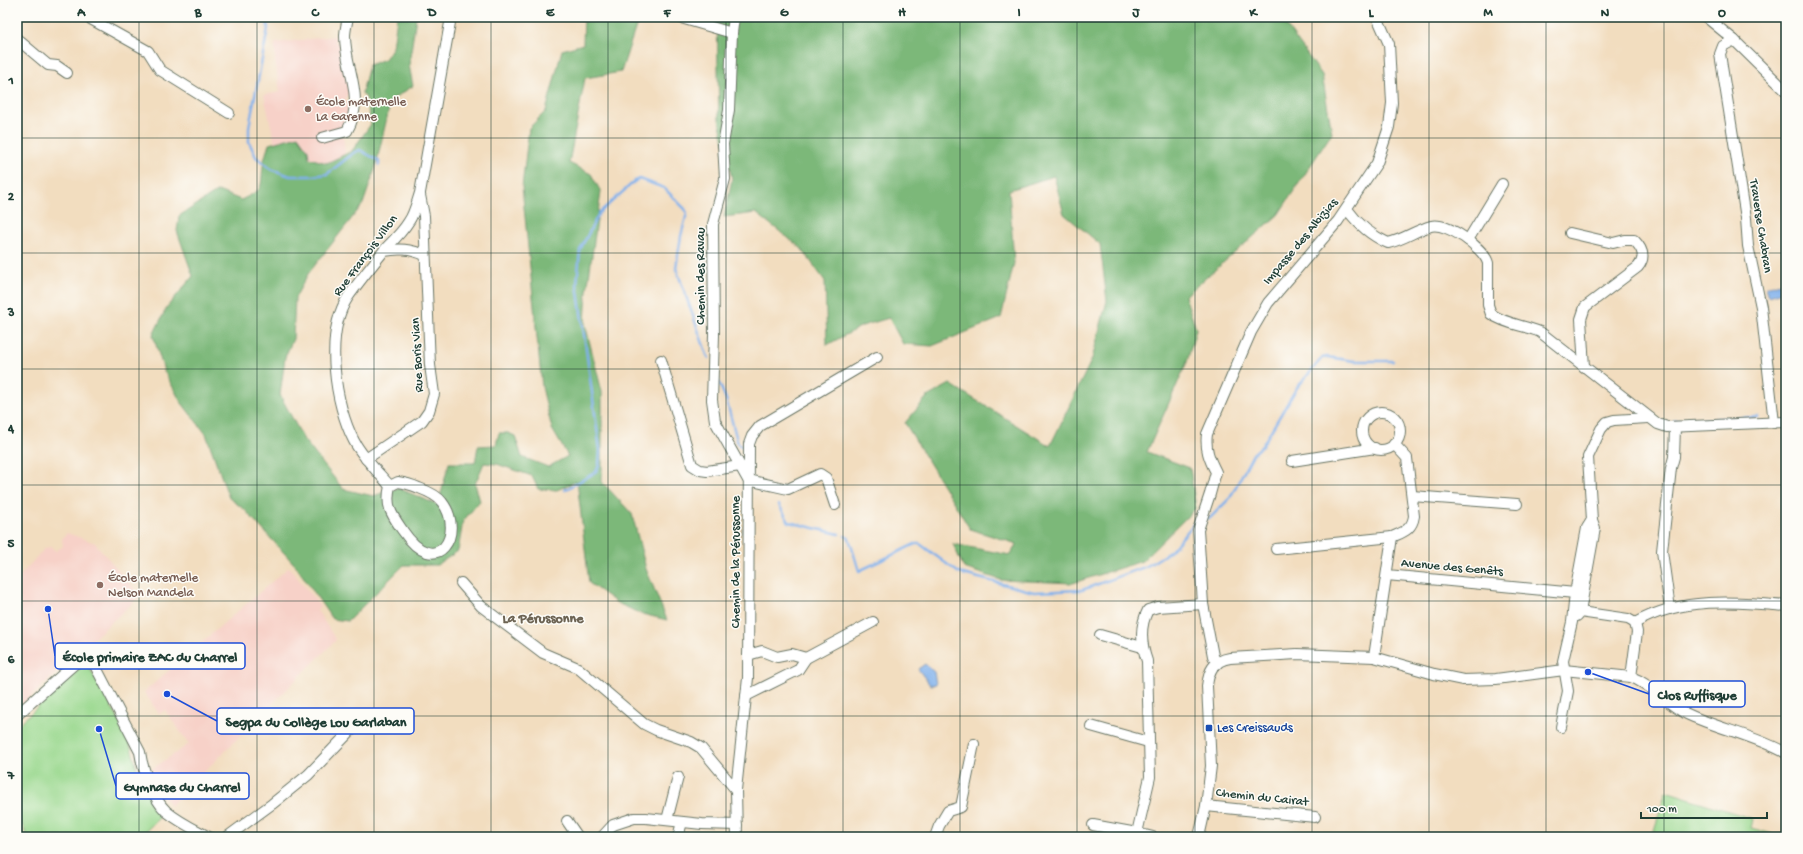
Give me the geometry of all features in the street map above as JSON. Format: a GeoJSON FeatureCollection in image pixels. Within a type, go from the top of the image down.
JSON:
{"type":"FeatureCollection","features":[{"type":"Feature","properties":{"kind":"street"},"geometry":{"type":"LineString","coordinates":[[87,17],[148,51],[160,70],[229,113]]}},
{"type":"Feature","properties":{"kind":"street"},"geometry":{"type":"LineString","coordinates":[[322,138],[347,131],[351,124],[356,94],[345,35],[348,17]]}},
{"type":"Feature","properties":{"kind":"street","name":"Rue François Villon"},"geometry":{"type":"LineString","coordinates":[[390,486],[366,459],[354,441],[342,408],[334,375],[335,343],[340,316],[347,299],[384,251],[410,221],[420,193],[451,17]]}},
{"type":"Feature","properties":{"kind":"street","name":"Chemin des Ravau"},"geometry":{"type":"LineString","coordinates":[[734,17],[729,110],[723,144],[725,179],[713,224],[714,335],[712,400],[715,421],[748,480]]}},
{"type":"Feature","properties":{"kind":"street","name":"Impasse des Albizias"},"geometry":{"type":"LineString","coordinates":[[1204,604],[1198,530],[1216,472],[1209,459],[1206,444],[1207,434],[1251,332],[1268,303],[1338,222],[1377,163],[1389,127],[1392,102],[1390,44],[1377,17]]}},
{"type":"Feature","properties":{"kind":"street"},"geometry":{"type":"LineString","coordinates":[[1706,17],[1734,40],[1786,90]]}},
{"type":"Feature","properties":{"kind":"street"},"geometry":{"type":"LineString","coordinates":[[681,18],[732,33]]}},
{"type":"Feature","properties":{"kind":"street"},"geometry":{"type":"LineString","coordinates":[[17,39],[48,65],[57,66],[67,73]]}},
{"type":"Feature","properties":{"kind":"street","name":"Traverse Chabran"},"geometry":{"type":"LineString","coordinates":[[1734,40],[1723,46],[1720,54],[1746,218],[1748,246],[1761,307],[1774,423]]}},
{"type":"Feature","properties":{"kind":"street"},"geometry":{"type":"LineString","coordinates":[[1468,240],[1502,184]]}},
{"type":"Feature","properties":{"kind":"street","name":"Rue François Villon"},"geometry":{"type":"LineString","coordinates":[[420,193],[424,216]]}},
{"type":"Feature","properties":{"kind":"street"},"geometry":{"type":"LineString","coordinates":[[1347,208],[1355,220],[1388,243],[1432,226],[1444,228],[1468,240],[1480,249],[1486,257],[1488,263],[1488,305],[1491,314],[1500,321],[1524,326],[1540,332],[1648,418],[1658,424],[1675,427],[1786,422]]}},
{"type":"Feature","properties":{"kind":"street","name":"Rue Boris Vian"},"geometry":{"type":"LineString","coordinates":[[366,459],[422,421],[429,411],[434,394],[430,365],[424,216]]}},
{"type":"Feature","properties":{"kind":"street"},"geometry":{"type":"LineString","coordinates":[[1570,233],[1613,243],[1625,240],[1634,240],[1642,250],[1643,261],[1638,267],[1585,307],[1581,319],[1584,367]]}},
{"type":"Feature","properties":{"kind":"street"},"geometry":{"type":"LineString","coordinates":[[384,251],[402,248],[425,255]]}},
{"type":"Feature","properties":{"kind":"street","name":"Chemin de la Pérussonne"},"geometry":{"type":"LineString","coordinates":[[737,837],[736,790],[746,696],[748,656],[749,444],[752,436],[760,426],[877,357]]}},
{"type":"Feature","properties":{"kind":"street"},"geometry":{"type":"LineString","coordinates":[[661,360],[692,464],[700,470],[708,471],[740,466]]}},
{"type":"Feature","properties":{"kind":"street"},"geometry":{"type":"LineString","coordinates":[[1614,420],[1625,411],[1630,403]]}},
{"type":"Feature","properties":{"kind":"street"},"geometry":{"type":"LineString","coordinates":[[1292,461],[1375,448],[1388,448],[1394,444],[1398,438],[1399,425],[1390,414],[1377,412],[1366,420],[1363,426],[1364,440],[1375,448]]}},
{"type":"Feature","properties":{"kind":"street"},"geometry":{"type":"LineString","coordinates":[[1561,727],[1568,691],[1563,661],[1596,528],[1592,520],[1588,457],[1601,428],[1607,422],[1614,420],[1648,418]]}},
{"type":"Feature","properties":{"kind":"street"},"geometry":{"type":"LineString","coordinates":[[1670,609],[1662,551],[1671,468],[1674,457],[1675,427]]}},
{"type":"Feature","properties":{"kind":"street"},"geometry":{"type":"LineString","coordinates":[[1276,549],[1392,537],[1408,530],[1412,524],[1412,496],[1406,458],[1394,444]]}},
{"type":"Feature","properties":{"kind":"street"},"geometry":{"type":"LineString","coordinates":[[748,480],[788,488],[820,474],[826,478],[835,505]]}},
{"type":"Feature","properties":{"kind":"street"},"geometry":{"type":"LineString","coordinates":[[398,482],[404,482],[430,493],[441,501],[448,511],[450,535],[448,544],[439,551],[430,553],[422,551],[413,545],[392,515],[387,498],[390,486],[398,482]]}},
{"type":"Feature","properties":{"kind":"street"},"geometry":{"type":"LineString","coordinates":[[1412,496],[1517,504]]}},
{"type":"Feature","properties":{"kind":"street"},"geometry":{"type":"LineString","coordinates":[[1374,657],[1392,537]]}},
{"type":"Feature","properties":{"kind":"street","name":"Avenue des Genêts"},"geometry":{"type":"LineString","coordinates":[[1387,575],[1579,594]]}},
{"type":"Feature","properties":{"kind":"street"},"geometry":{"type":"LineString","coordinates":[[461,583],[481,606],[543,653],[578,668],[644,724],[656,730],[691,742],[701,748],[736,790]]}},
{"type":"Feature","properties":{"kind":"street"},"geometry":{"type":"LineString","coordinates":[[1572,622],[1580,612],[1582,604],[1579,594]]}},
{"type":"Feature","properties":{"kind":"street"},"geometry":{"type":"LineString","coordinates":[[1635,624],[1657,613],[1670,609],[1723,602],[1786,606]]}},
{"type":"Feature","properties":{"kind":"street"},"geometry":{"type":"LineString","coordinates":[[1137,833],[1150,777],[1147,661],[1142,648],[1142,621],[1148,610],[1158,607],[1204,604],[1213,656],[1216,664]]}},
{"type":"Feature","properties":{"kind":"street"},"geometry":{"type":"LineString","coordinates":[[1580,612],[1628,619],[1635,624],[1637,632],[1631,677]]}},
{"type":"Feature","properties":{"kind":"street"},"geometry":{"type":"LineString","coordinates":[[746,696],[798,670],[806,658],[874,622]]}},
{"type":"Feature","properties":{"kind":"street"},"geometry":{"type":"LineString","coordinates":[[1100,634],[1142,648]]}},
{"type":"Feature","properties":{"kind":"street"},"geometry":{"type":"LineString","coordinates":[[748,656],[762,651],[777,657],[792,654],[806,658]]}},
{"type":"Feature","properties":{"kind":"street"},"geometry":{"type":"LineString","coordinates":[[17,715],[88,652],[140,752],[142,765],[159,801],[165,810],[174,817],[209,837]]}},
{"type":"Feature","properties":{"kind":"street"},"geometry":{"type":"LineString","coordinates":[[1199,837],[1206,806],[1211,766],[1207,686],[1209,673],[1216,664],[1223,659],[1289,655],[1374,657],[1434,674],[1463,680],[1496,679],[1564,670],[1631,677],[1638,680],[1666,702],[1684,712],[1786,753]]}},
{"type":"Feature","properties":{"kind":"street"},"geometry":{"type":"LineString","coordinates":[[227,837],[266,809],[308,775],[362,719]]}},
{"type":"Feature","properties":{"kind":"street"},"geometry":{"type":"LineString","coordinates":[[1091,726],[1148,742]]}},
{"type":"Feature","properties":{"kind":"street"},"geometry":{"type":"LineString","coordinates":[[935,837],[939,826],[948,811],[961,807],[974,744]]}},
{"type":"Feature","properties":{"kind":"street"},"geometry":{"type":"LineString","coordinates":[[667,820],[678,777]]}},
{"type":"Feature","properties":{"kind":"street","name":"Chemin du Cairat"},"geometry":{"type":"LineString","coordinates":[[1206,806],[1315,817]]}},
{"type":"Feature","properties":{"kind":"street"},"geometry":{"type":"LineString","coordinates":[[602,837],[612,826],[634,818],[737,825]]}},
{"type":"Feature","properties":{"kind":"street"},"geometry":{"type":"LineString","coordinates":[[566,820],[578,837]]}},
{"type":"Feature","properties":{"kind":"street"},"geometry":{"type":"LineString","coordinates":[[678,837],[682,822]]}},
{"type":"Feature","properties":{"kind":"street"},"geometry":{"type":"LineString","coordinates":[[1093,825],[1154,837]]}},
{"type":"Feature","properties":{"kind":"shaded area","name":"École maternelle La Garenne"},"geometry":{"type":"Polygon","coordinates":[[[336,36],[335,42],[342,44],[352,94],[347,95],[345,100],[347,101],[349,117],[343,135],[345,152],[336,166],[280,167],[264,95],[280,92],[275,60],[275,43],[336,36]]]}},
{"type":"Feature","properties":{"kind":"shaded area"},"geometry":{"type":"Polygon","coordinates":[[[67,533],[95,543],[140,596],[17,709],[17,579],[45,548],[51,547],[56,551],[63,546],[62,539],[67,533]]]}},
{"type":"Feature","properties":{"kind":"shaded area"},"geometry":{"type":"Polygon","coordinates":[[[289,567],[320,606],[317,610],[336,640],[170,806],[149,771],[189,744],[165,710],[159,714],[144,692],[289,567]]]}},
{"type":"Feature","properties":{"kind":"green space"},"geometry":{"type":"Polygon","coordinates":[[[397,17],[416,17],[409,65],[413,86],[391,100],[375,169],[363,204],[308,274],[295,298],[293,339],[285,357],[280,395],[304,440],[343,489],[373,496],[398,488],[438,505],[449,463],[475,463],[478,446],[496,445],[499,433],[508,433],[515,436],[522,457],[548,467],[568,456],[552,429],[542,387],[522,187],[529,128],[546,111],[562,50],[583,44],[584,17],[639,17],[621,72],[585,78],[569,163],[591,174],[601,192],[587,291],[585,324],[602,392],[602,482],[632,514],[646,569],[667,620],[642,614],[617,603],[589,583],[577,481],[557,490],[538,489],[532,476],[497,464],[484,463],[475,484],[480,501],[463,521],[458,551],[437,565],[404,565],[348,621],[332,619],[296,566],[244,509],[229,498],[206,434],[181,402],[164,371],[153,335],[167,307],[193,276],[177,231],[179,216],[218,191],[241,200],[258,190],[261,184],[263,163],[269,144],[298,136],[308,150],[309,158],[327,163],[352,151],[371,124],[366,98],[362,93],[369,65],[385,59],[393,47],[397,17]]]}},
{"type":"Feature","properties":{"kind":"green space"},"geometry":{"type":"Polygon","coordinates":[[[717,17],[1280,17],[1322,75],[1332,133],[1278,215],[1185,296],[1196,329],[1187,362],[1147,452],[1190,468],[1196,508],[1142,561],[1073,583],[1001,580],[964,568],[953,544],[1010,555],[1017,544],[970,529],[905,423],[927,397],[950,384],[1050,446],[1092,359],[1107,301],[1100,244],[1064,214],[1054,176],[1009,190],[1014,263],[1001,318],[932,346],[903,344],[889,318],[862,326],[827,345],[825,281],[801,248],[756,213],[724,217],[732,179],[719,119],[717,17]]]}},
{"type":"Feature","properties":{"kind":"green space"},"geometry":{"type":"Polygon","coordinates":[[[86,662],[127,734],[139,776],[160,817],[140,837],[27,837],[17,812],[17,726],[86,662]]]}},
{"type":"Feature","properties":{"kind":"green space"},"geometry":{"type":"Polygon","coordinates":[[[1666,791],[1753,819],[1751,828],[1772,834],[1771,837],[1661,837],[1653,834],[1666,791]]]}},
{"type":"Feature","properties":{"kind":"water"},"geometry":{"type":"Polygon","coordinates":[[[1783,282],[1786,291],[1769,296],[1766,287],[1783,282]]]}},
{"type":"Feature","properties":{"kind":"water"},"geometry":{"type":"Polygon","coordinates":[[[925,664],[934,672],[936,684],[930,685],[918,669],[925,664]]]}},
{"type":"Feature","properties":{"kind":"waterway"},"geometry":{"type":"LineString","coordinates":[[267,17],[268,28],[249,127],[249,142],[256,157],[271,169],[290,176],[327,174],[355,152],[360,150],[379,161],[379,165]]}},
{"type":"Feature","properties":{"kind":"waterway"},"geometry":{"type":"LineString","coordinates":[[565,490],[596,472],[599,465],[600,450],[577,284],[580,250],[599,213],[635,181],[640,179],[664,188],[685,209],[687,213],[681,236],[676,268],[709,358]]}},
{"type":"Feature","properties":{"kind":"waterway"},"geometry":{"type":"LineString","coordinates":[[1205,518],[1210,518],[1230,498],[1253,454],[1262,446],[1296,389],[1322,358],[1327,357],[1354,361],[1393,361]]}},
{"type":"Feature","properties":{"kind":"waterway"},"geometry":{"type":"LineString","coordinates":[[716,376],[726,399],[738,444],[743,447]]}},
{"type":"Feature","properties":{"kind":"waterway"},"geometry":{"type":"LineString","coordinates":[[1674,421],[1758,417]]}},
{"type":"Feature","properties":{"kind":"waterway"},"geometry":{"type":"LineString","coordinates":[[779,505],[789,522],[839,534]]}},
{"type":"Feature","properties":{"kind":"waterway"},"geometry":{"type":"LineString","coordinates":[[845,536],[849,538],[859,571],[915,544],[920,544],[959,573],[1034,592],[1082,590],[1147,566],[1171,551],[1196,521],[1198,523]]}},
{"type":"Feature","properties":{"kind":"place","name":"École maternelle La Garenne"},"geometry":{"type":"Point","coordinates":[308,109]}},
{"type":"Feature","properties":{"kind":"place","name":"École maternelle Nelson Mandela"},"geometry":{"type":"Point","coordinates":[100,585]}},
{"type":"Feature","properties":{"kind":"place","name":"École primaire ZAC du Charrel"},"geometry":{"type":"Point","coordinates":[48,609]}},
{"type":"Feature","properties":{"kind":"place","name":"Clos Ruffisque"},"geometry":{"type":"Point","coordinates":[1588,672]}},
{"type":"Feature","properties":{"kind":"place","name":"Segpa du Collège Lou Garlaban"},"geometry":{"type":"Point","coordinates":[167,694]}},
{"type":"Feature","properties":{"kind":"place","name":"Les Creissauds"},"geometry":{"type":"Point","coordinates":[1209,728]}},
{"type":"Feature","properties":{"kind":"place","name":"Gymnase du Charrel"},"geometry":{"type":"Point","coordinates":[99,729]}},
{"type":"Feature","properties":{"kind":"district","name":"La Pérussonne"},"geometry":{"type":"Point","coordinates":[543,619]}}]}
